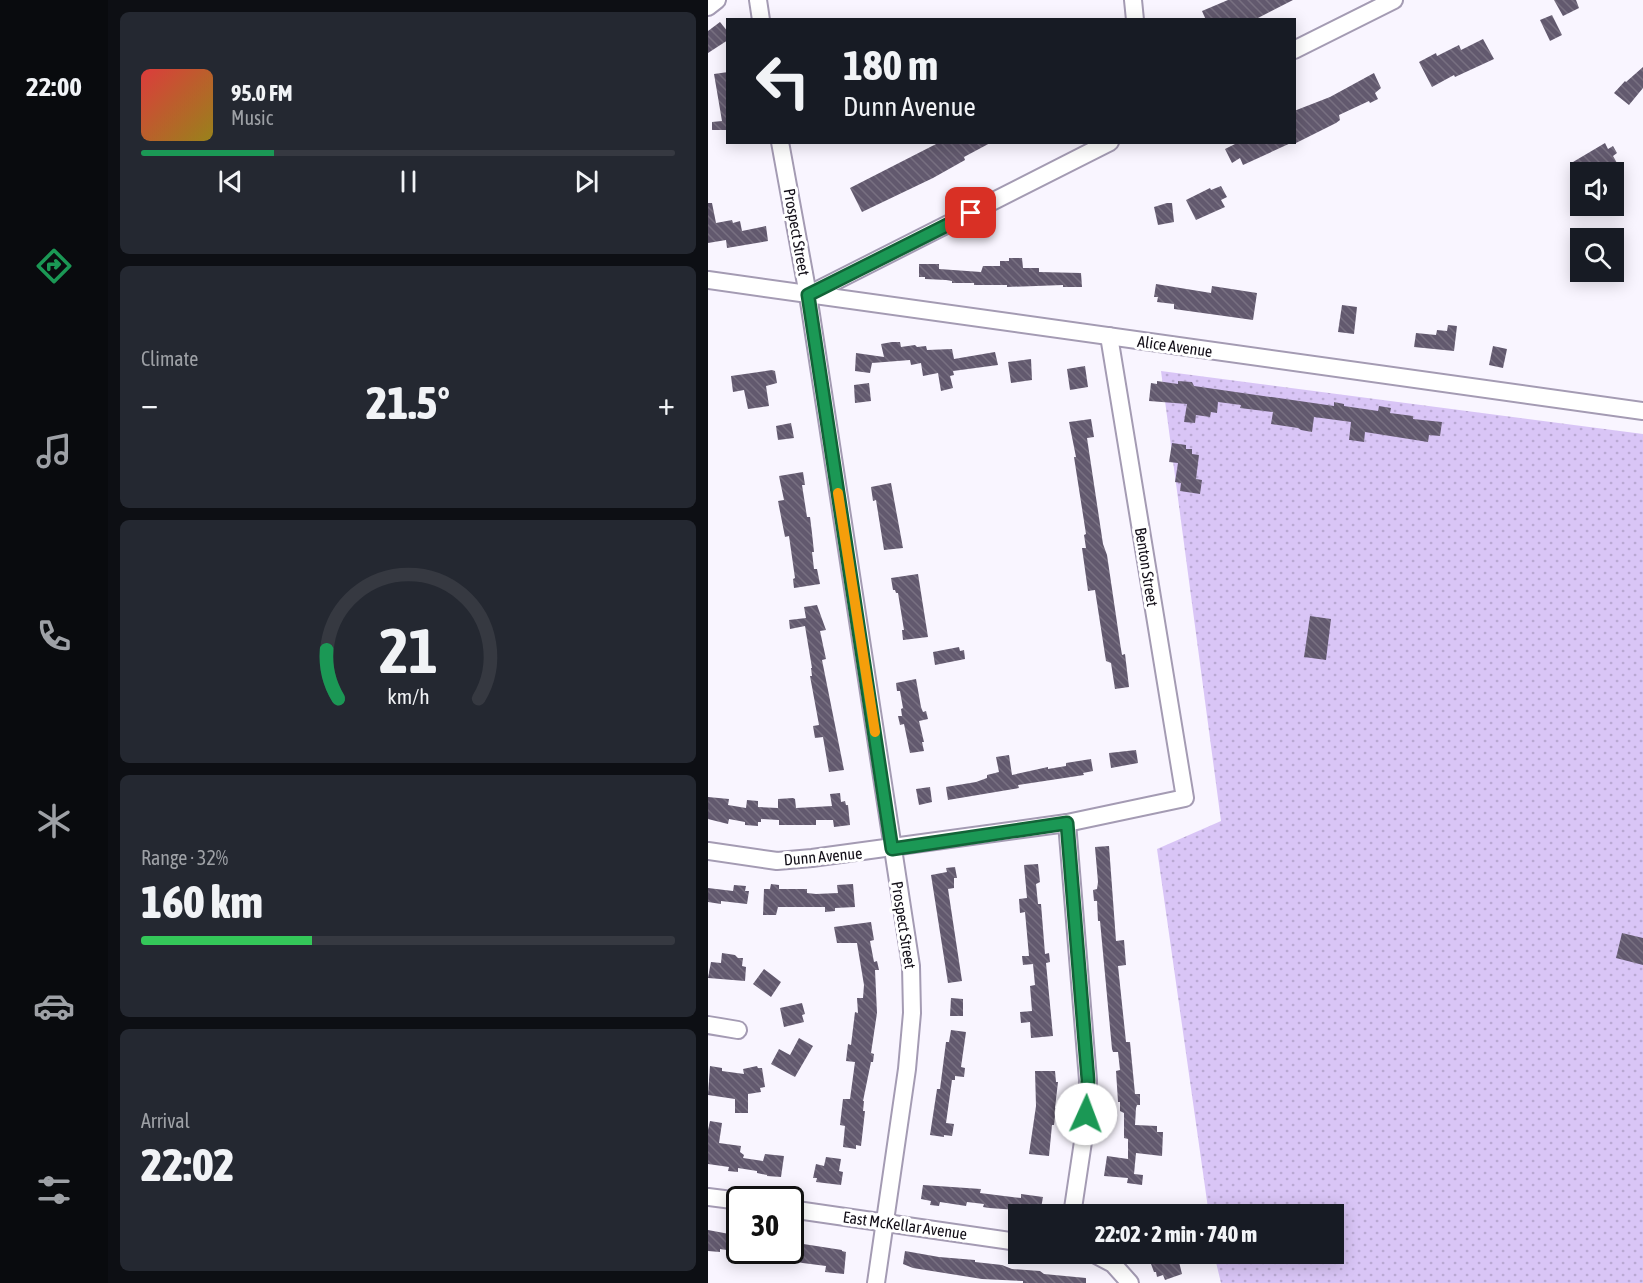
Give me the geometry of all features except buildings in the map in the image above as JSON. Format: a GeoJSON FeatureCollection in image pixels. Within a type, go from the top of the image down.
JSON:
{"type":"FeatureCollection","features":[{"type":"Feature","properties":{"kind":"street"},"geometry":{"type":"LineString","coordinates":[[708,7],[717,0]]}},
{"type":"Feature","properties":{"kind":"street"},"geometry":{"type":"LineString","coordinates":[[758,0],[761,18]]}},
{"type":"Feature","properties":{"kind":"street"},"geometry":{"type":"LineString","coordinates":[[1133,0],[1135,18]]}},
{"type":"Feature","properties":{"kind":"street"},"geometry":{"type":"LineString","coordinates":[[1296,49],[1394,0]]}},
{"type":"Feature","properties":{"kind":"street","name":"Prospect Street"},"geometry":{"type":"LineString","coordinates":[[780,144],[808,295],[910,954],[913,990],[907,1069],[876,1283]]}},
{"type":"Feature","properties":{"kind":"street"},"geometry":{"type":"LineString","coordinates":[[808,295],[1106,144]]}},
{"type":"Feature","properties":{"kind":"street","name":"Alice Avenue"},"geometry":{"type":"LineString","coordinates":[[708,280],[1643,411]]}},
{"type":"Feature","properties":{"kind":"street","name":"Benton Street"},"geometry":{"type":"LineString","coordinates":[[1109,336],[1185,798]]}},
{"type":"Feature","properties":{"kind":"street","name":"Dunn Avenue"},"geometry":{"type":"LineString","coordinates":[[708,851],[777,861],[892,849],[1067,823],[1185,798]]}},
{"type":"Feature","properties":{"kind":"street"},"geometry":{"type":"LineString","coordinates":[[1067,823],[1088,1080],[1086,1114],[1074,1204]]}},
{"type":"Feature","properties":{"kind":"street"},"geometry":{"type":"LineString","coordinates":[[708,1025],[738,1030]]}},
{"type":"Feature","properties":{"kind":"street"},"geometry":{"type":"LineString","coordinates":[[708,1197],[726,1199]]}},
{"type":"Feature","properties":{"kind":"street","name":"East McKellar Avenue"},"geometry":{"type":"LineString","coordinates":[[804,1211],[1008,1240]]}},
{"type":"Feature","properties":{"kind":"street"},"geometry":{"type":"LineString","coordinates":[[1113,1264],[1130,1283]]}},
{"type":"Feature","properties":{"kind":"shaded area"},"geometry":{"type":"Polygon","coordinates":[[[1161,371],[1643,434],[1643,1283],[1221,1283],[1216,1264],[1344,1264],[1344,1204],[1207,1204],[1157,849],[1221,821],[1161,371]]]}},
{"type":"Feature","properties":{"kind":"slow traffic"},"geometry":{"type":"LineString","coordinates":[[838,493],[875,732]]}},
{"type":"Feature","properties":{"kind":"route"},"geometry":{"type":"LineString","coordinates":[[971,213],[808,295],[892,849],[1067,823],[1088,1080],[1086,1114]]}}]}
